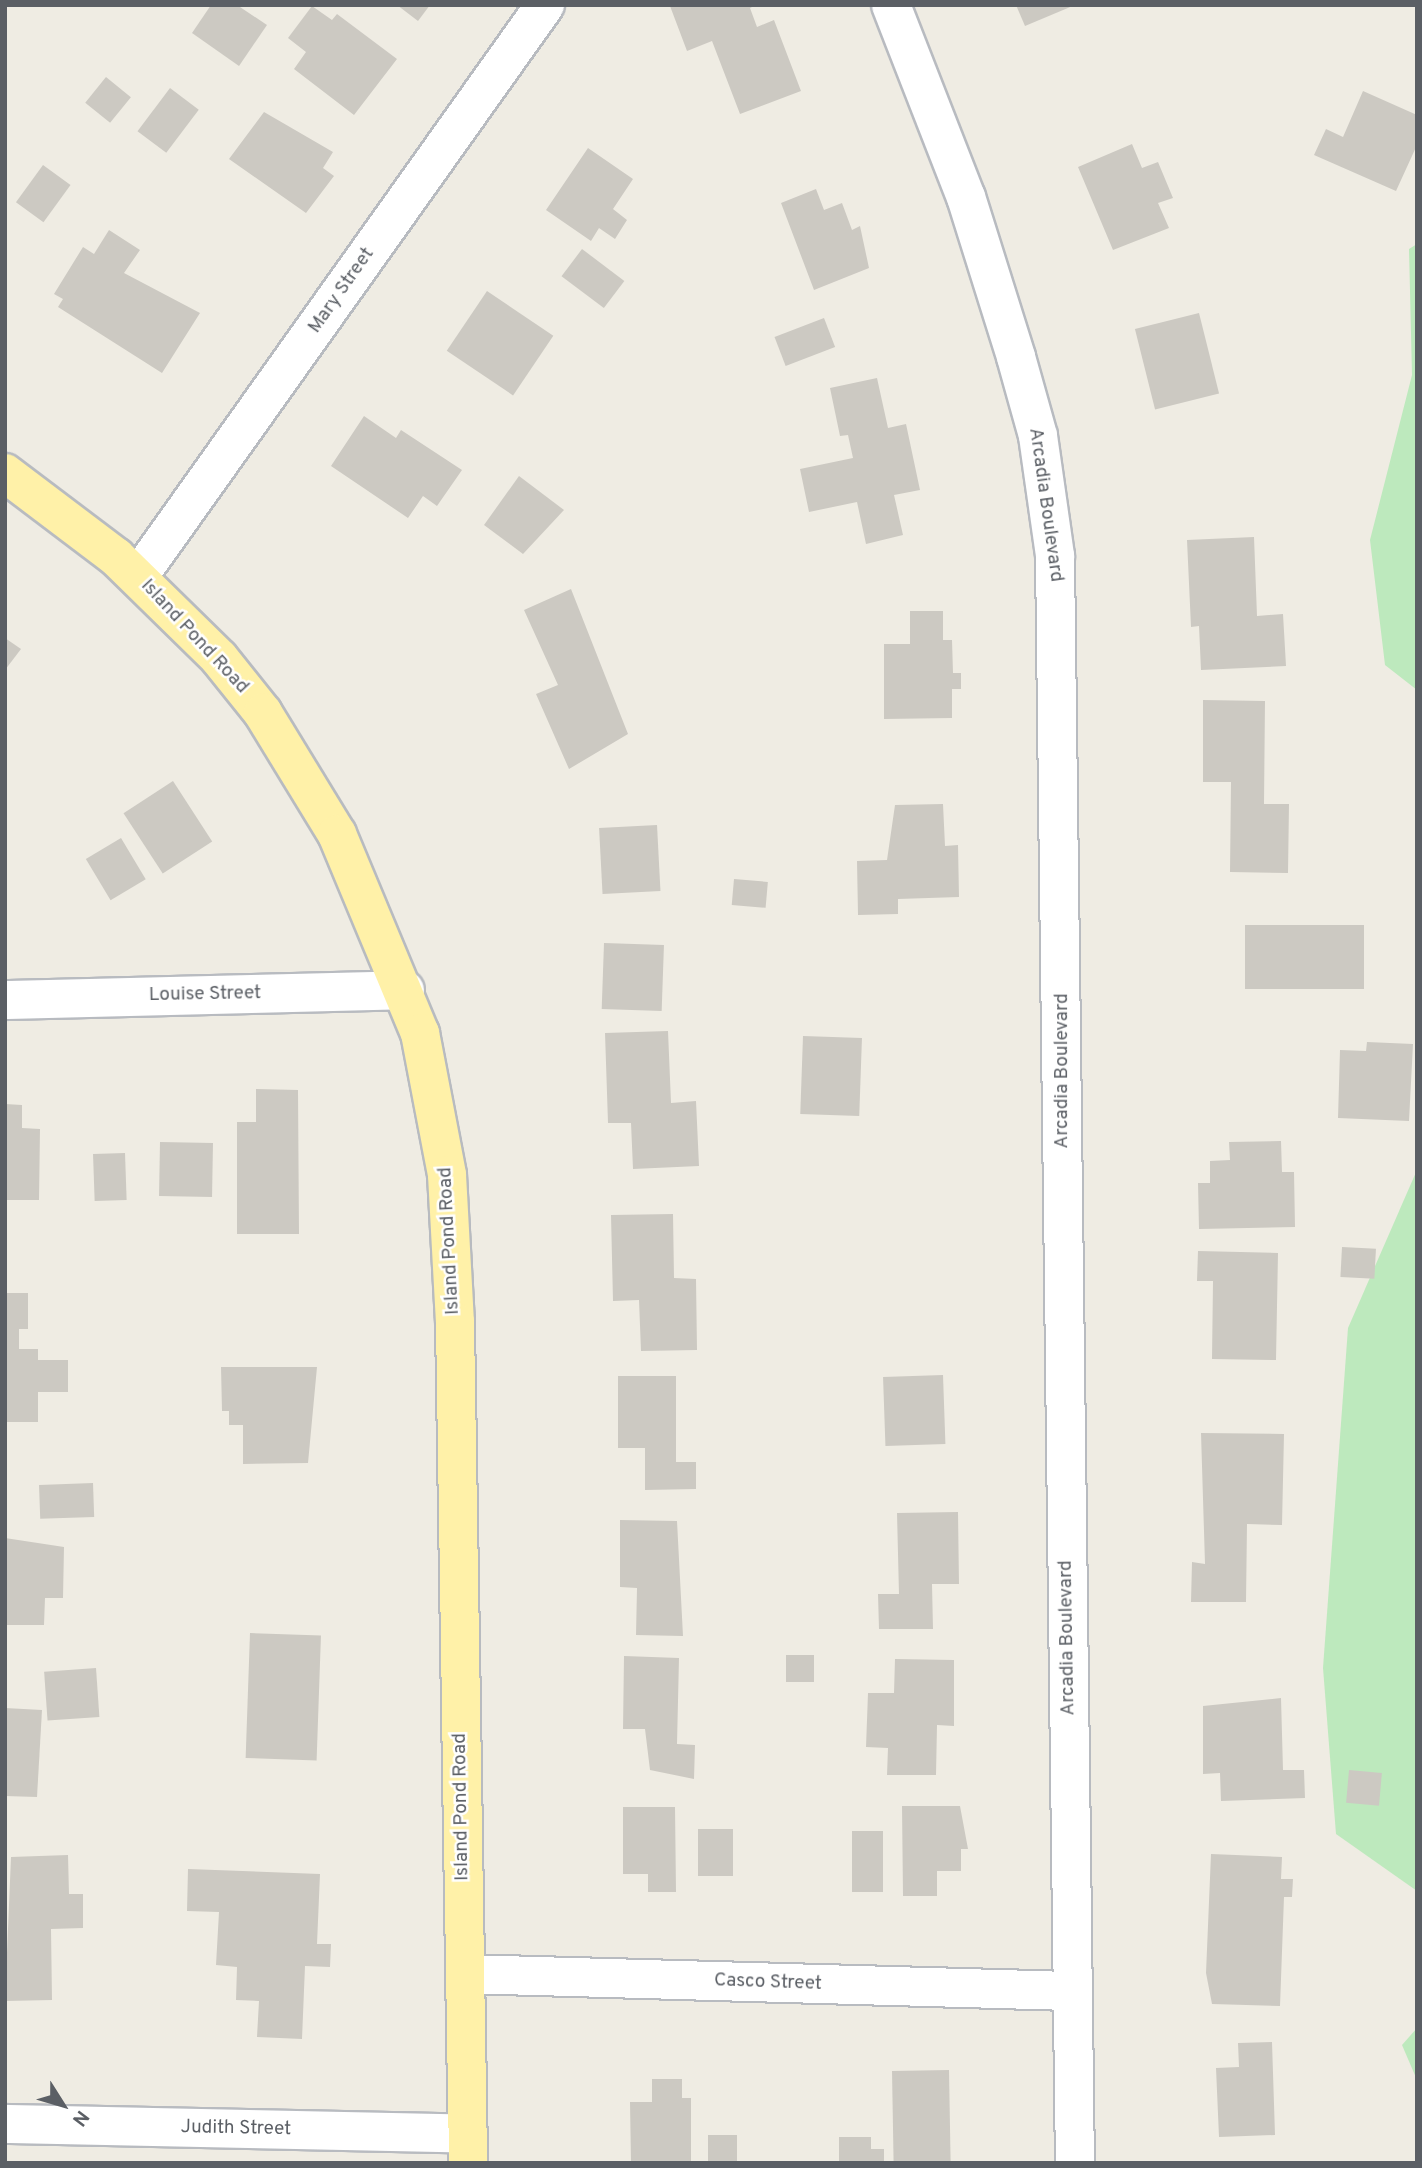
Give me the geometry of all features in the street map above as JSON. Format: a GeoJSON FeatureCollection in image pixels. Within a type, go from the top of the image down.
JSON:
{"type":"FeatureCollection","features":[{"type":"Feature","properties":{"kind":"main road","name":"Island Pond Road"},"geometry":{"type":"LineString","coordinates":[[5,473],[138,578],[219,658],[303,772],[368,898],[405,990],[438,1104],[447,1175],[468,2148]]}},
{"type":"Feature","properties":{"kind":"street","name":"Mary Street"},"geometry":{"type":"LineString","coordinates":[[138,578],[545,5]]}},
{"type":"Feature","properties":{"kind":"street","name":"Arcadia Boulevard"},"geometry":{"type":"LineString","coordinates":[[891,5],[966,197],[1012,344],[1038,436],[1055,555],[1075,2163]]}},
{"type":"Feature","properties":{"kind":"street","name":"Louise Street"},"geometry":{"type":"LineString","coordinates":[[5,1000],[405,990]]}},
{"type":"Feature","properties":{"kind":"street","name":"Casco Street"},"geometry":{"type":"LineString","coordinates":[[465,1974],[1072,1992]]}},
{"type":"Feature","properties":{"kind":"street","name":"Judith Street"},"geometry":{"type":"LineString","coordinates":[[5,2124],[468,2148]]}},
{"type":"Feature","properties":{"kind":"green space"},"geometry":{"type":"Polygon","coordinates":[[[1417,244],[1417,690],[1385,665],[1370,540],[1412,375],[1409,249],[1417,244]]]}},
{"type":"Feature","properties":{"kind":"green space"},"geometry":{"type":"Polygon","coordinates":[[[1417,1170],[1417,1891],[1336,1834],[1323,1668],[1348,1328],[1417,1170]]]}},
{"type":"Feature","properties":{"kind":"green space"},"geometry":{"type":"Polygon","coordinates":[[[1417,2028],[1417,2080],[1402,2045],[1417,2028]]]}},
{"type":"Feature","properties":{"kind":"building"},"geometry":{"type":"Polygon","coordinates":[[[211,5],[237,5],[267,25],[239,66],[192,33],[211,5]]]}},
{"type":"Feature","properties":{"kind":"building"},"geometry":{"type":"Polygon","coordinates":[[[397,5],[430,5],[418,21],[397,5]]]}},
{"type":"Feature","properties":{"kind":"building"},"geometry":{"type":"Polygon","coordinates":[[[756,5],[750,8],[757,27],[774,20],[801,91],[740,114],[712,41],[687,51],[670,6],[756,5]]]}},
{"type":"Feature","properties":{"kind":"building"},"geometry":{"type":"Polygon","coordinates":[[[1016,5],[1075,5],[1025,26],[1016,5]]]}},
{"type":"Feature","properties":{"kind":"building"},"geometry":{"type":"Polygon","coordinates":[[[312,6],[332,20],[337,14],[397,59],[354,115],[294,69],[306,52],[288,38],[312,6]]]}},
{"type":"Feature","properties":{"kind":"building"},"geometry":{"type":"Polygon","coordinates":[[[106,77],[131,97],[110,123],[85,103],[106,77]]]}},
{"type":"Feature","properties":{"kind":"building"},"geometry":{"type":"Polygon","coordinates":[[[170,88],[199,110],[166,153],[138,131],[170,88]]]}},
{"type":"Feature","properties":{"kind":"building"},"geometry":{"type":"Polygon","coordinates":[[[1363,91],[1417,115],[1417,145],[1396,191],[1314,155],[1326,129],[1343,137],[1363,91]]]}},
{"type":"Feature","properties":{"kind":"building"},"geometry":{"type":"Polygon","coordinates":[[[264,112],[333,152],[323,168],[334,176],[306,213],[229,159],[264,112]]]}},
{"type":"Feature","properties":{"kind":"building"},"geometry":{"type":"Polygon","coordinates":[[[1132,144],[1142,168],[1158,162],[1173,198],[1158,203],[1169,228],[1113,250],[1078,167],[1132,144]]]}},
{"type":"Feature","properties":{"kind":"building"},"geometry":{"type":"Polygon","coordinates":[[[588,148],[633,179],[613,209],[627,220],[615,239],[599,228],[591,241],[546,210],[588,148]]]}},
{"type":"Feature","properties":{"kind":"building"},"geometry":{"type":"Polygon","coordinates":[[[43,165],[71,185],[43,222],[16,202],[43,165]]]}},
{"type":"Feature","properties":{"kind":"building"},"geometry":{"type":"Polygon","coordinates":[[[816,189],[824,210],[842,203],[852,230],[860,226],[869,268],[814,290],[781,203],[816,189]]]}},
{"type":"Feature","properties":{"kind":"building"},"geometry":{"type":"Polygon","coordinates":[[[109,230],[140,250],[124,273],[200,313],[162,373],[58,307],[63,299],[54,294],[83,247],[94,254],[109,230]]]}},
{"type":"Feature","properties":{"kind":"building"},"geometry":{"type":"Polygon","coordinates":[[[582,249],[624,281],[604,308],[562,276],[582,249]]]}},
{"type":"Feature","properties":{"kind":"building"},"geometry":{"type":"Polygon","coordinates":[[[487,291],[553,336],[513,395],[447,351],[487,291]]]}},
{"type":"Feature","properties":{"kind":"building"},"geometry":{"type":"Polygon","coordinates":[[[1199,313],[1219,394],[1155,410],[1135,329],[1199,313]]]}},
{"type":"Feature","properties":{"kind":"building"},"geometry":{"type":"Polygon","coordinates":[[[824,318],[835,347],[786,366],[775,337],[824,318]]]}},
{"type":"Feature","properties":{"kind":"building"},"geometry":{"type":"Polygon","coordinates":[[[877,378],[888,428],[906,424],[920,490],[894,495],[903,535],[866,544],[857,502],[809,512],[800,469],[853,458],[848,435],[840,436],[830,388],[877,378]]]}},
{"type":"Feature","properties":{"kind":"building"},"geometry":{"type":"Polygon","coordinates":[[[364,416],[396,438],[401,430],[462,470],[437,506],[423,496],[408,518],[331,466],[364,416]]]}},
{"type":"Feature","properties":{"kind":"building"},"geometry":{"type":"Polygon","coordinates":[[[519,476],[564,510],[523,554],[484,525],[519,476]]]}},
{"type":"Feature","properties":{"kind":"building"},"geometry":{"type":"Polygon","coordinates":[[[1254,537],[1257,616],[1283,614],[1286,666],[1201,670],[1199,626],[1191,627],[1187,540],[1254,537]]]}},
{"type":"Feature","properties":{"kind":"building"},"geometry":{"type":"Polygon","coordinates":[[[571,589],[628,734],[569,769],[536,694],[558,685],[524,610],[571,589]]]}},
{"type":"Feature","properties":{"kind":"building"},"geometry":{"type":"Polygon","coordinates":[[[910,611],[943,611],[943,640],[952,640],[953,673],[961,673],[961,689],[952,689],[952,718],[884,719],[884,644],[910,644],[910,611]]]}},
{"type":"Feature","properties":{"kind":"building"},"geometry":{"type":"Polygon","coordinates":[[[5,638],[21,649],[5,670],[5,638]]]}},
{"type":"Feature","properties":{"kind":"building"},"geometry":{"type":"Polygon","coordinates":[[[1203,700],[1265,701],[1264,804],[1289,804],[1288,873],[1230,872],[1231,782],[1203,782],[1203,700]]]}},
{"type":"Feature","properties":{"kind":"building"},"geometry":{"type":"Polygon","coordinates":[[[173,781],[212,841],[163,874],[124,813],[173,781]]]}},
{"type":"Feature","properties":{"kind":"building"},"geometry":{"type":"Polygon","coordinates":[[[943,804],[945,846],[958,845],[959,897],[898,899],[898,914],[858,915],[857,861],[887,860],[895,805],[943,804]]]}},
{"type":"Feature","properties":{"kind":"building"},"geometry":{"type":"Polygon","coordinates":[[[657,825],[660,891],[603,894],[599,828],[657,825]]]}},
{"type":"Feature","properties":{"kind":"building"},"geometry":{"type":"Polygon","coordinates":[[[121,838],[146,879],[111,900],[86,859],[121,838]]]}},
{"type":"Feature","properties":{"kind":"building"},"geometry":{"type":"Polygon","coordinates":[[[734,879],[768,882],[766,908],[732,905],[734,879]]]}},
{"type":"Feature","properties":{"kind":"building"},"geometry":{"type":"Polygon","coordinates":[[[1245,925],[1364,925],[1364,989],[1245,989],[1245,925]]]}},
{"type":"Feature","properties":{"kind":"building"},"geometry":{"type":"Polygon","coordinates":[[[604,943],[664,945],[662,1011],[602,1009],[604,943]]]}},
{"type":"Feature","properties":{"kind":"building"},"geometry":{"type":"Polygon","coordinates":[[[668,1031],[671,1103],[696,1101],[699,1166],[633,1169],[631,1123],[608,1123],[605,1033],[668,1031]]]}},
{"type":"Feature","properties":{"kind":"building"},"geometry":{"type":"Polygon","coordinates":[[[803,1036],[862,1038],[859,1116],[800,1114],[803,1036]]]}},
{"type":"Feature","properties":{"kind":"building"},"geometry":{"type":"Polygon","coordinates":[[[1367,1042],[1413,1044],[1409,1121],[1338,1118],[1340,1050],[1366,1051],[1367,1042]]]}},
{"type":"Feature","properties":{"kind":"building"},"geometry":{"type":"Polygon","coordinates":[[[256,1089],[298,1090],[299,1234],[237,1234],[237,1122],[256,1122],[256,1089]]]}},
{"type":"Feature","properties":{"kind":"building"},"geometry":{"type":"Polygon","coordinates":[[[5,1104],[22,1105],[22,1128],[40,1129],[39,1200],[5,1200],[5,1104]]]}},
{"type":"Feature","properties":{"kind":"building"},"geometry":{"type":"Polygon","coordinates":[[[1281,1141],[1282,1172],[1294,1172],[1295,1227],[1199,1229],[1198,1183],[1210,1183],[1210,1161],[1230,1160],[1229,1142],[1281,1141]]]}},
{"type":"Feature","properties":{"kind":"building"},"geometry":{"type":"Polygon","coordinates":[[[160,1142],[213,1143],[212,1197],[159,1196],[160,1142]]]}},
{"type":"Feature","properties":{"kind":"building"},"geometry":{"type":"Polygon","coordinates":[[[125,1153],[127,1200],[95,1201],[93,1154],[125,1153]]]}},
{"type":"Feature","properties":{"kind":"building"},"geometry":{"type":"Polygon","coordinates":[[[673,1214],[674,1278],[696,1279],[697,1350],[641,1351],[639,1300],[613,1301],[611,1215],[673,1214]]]}},
{"type":"Feature","properties":{"kind":"building"},"geometry":{"type":"Polygon","coordinates":[[[1342,1247],[1376,1249],[1374,1279],[1340,1277],[1342,1247]]]}},
{"type":"Feature","properties":{"kind":"building"},"geometry":{"type":"Polygon","coordinates":[[[1198,1251],[1278,1253],[1276,1360],[1212,1359],[1213,1281],[1197,1281],[1198,1251]]]}},
{"type":"Feature","properties":{"kind":"building"},"geometry":{"type":"Polygon","coordinates":[[[5,1293],[28,1293],[28,1329],[19,1329],[19,1349],[38,1349],[38,1360],[68,1360],[68,1392],[38,1392],[38,1422],[5,1422],[5,1293]]]}},
{"type":"Feature","properties":{"kind":"building"},"geometry":{"type":"Polygon","coordinates":[[[221,1367],[317,1367],[308,1463],[243,1464],[243,1425],[229,1425],[229,1411],[222,1411],[221,1367]]]}},
{"type":"Feature","properties":{"kind":"building"},"geometry":{"type":"Polygon","coordinates":[[[943,1375],[945,1444],[885,1446],[883,1377],[943,1375]]]}},
{"type":"Feature","properties":{"kind":"building"},"geometry":{"type":"Polygon","coordinates":[[[618,1376],[676,1376],[676,1462],[696,1462],[696,1489],[645,1490],[645,1448],[618,1448],[618,1376]]]}},
{"type":"Feature","properties":{"kind":"building"},"geometry":{"type":"Polygon","coordinates":[[[1201,1433],[1284,1434],[1282,1525],[1247,1524],[1246,1602],[1191,1602],[1192,1562],[1205,1564],[1201,1433]]]}},
{"type":"Feature","properties":{"kind":"building"},"geometry":{"type":"Polygon","coordinates":[[[93,1483],[94,1517],[40,1519],[39,1485],[93,1483]]]}},
{"type":"Feature","properties":{"kind":"building"},"geometry":{"type":"Polygon","coordinates":[[[958,1512],[959,1584],[932,1584],[933,1629],[879,1629],[878,1594],[899,1594],[897,1513],[958,1512]]]}},
{"type":"Feature","properties":{"kind":"building"},"geometry":{"type":"Polygon","coordinates":[[[620,1520],[677,1521],[683,1636],[636,1635],[637,1588],[620,1587],[620,1520]]]}},
{"type":"Feature","properties":{"kind":"building"},"geometry":{"type":"Polygon","coordinates":[[[5,1538],[64,1547],[63,1598],[45,1598],[44,1625],[5,1625],[5,1538]]]}},
{"type":"Feature","properties":{"kind":"building"},"geometry":{"type":"Polygon","coordinates":[[[250,1633],[321,1635],[317,1760],[246,1758],[250,1633]]]}},
{"type":"Feature","properties":{"kind":"building"},"geometry":{"type":"Polygon","coordinates":[[[786,1655],[814,1655],[814,1682],[786,1682],[786,1655]]]}},
{"type":"Feature","properties":{"kind":"building"},"geometry":{"type":"Polygon","coordinates":[[[624,1656],[679,1658],[677,1744],[695,1745],[694,1779],[650,1770],[645,1729],[623,1729],[624,1656]]]}},
{"type":"Feature","properties":{"kind":"building"},"geometry":{"type":"Polygon","coordinates":[[[895,1659],[954,1660],[954,1726],[937,1725],[936,1775],[887,1775],[888,1748],[866,1747],[868,1693],[894,1693],[895,1659]]]}},
{"type":"Feature","properties":{"kind":"building"},"geometry":{"type":"Polygon","coordinates":[[[96,1668],[99,1717],[48,1721],[44,1672],[96,1668]]]}},
{"type":"Feature","properties":{"kind":"building"},"geometry":{"type":"Polygon","coordinates":[[[1281,1698],[1283,1770],[1304,1770],[1305,1798],[1221,1801],[1220,1773],[1203,1774],[1203,1706],[1281,1698]]]}},
{"type":"Feature","properties":{"kind":"building"},"geometry":{"type":"Polygon","coordinates":[[[5,1708],[42,1710],[37,1797],[5,1796],[5,1708]]]}},
{"type":"Feature","properties":{"kind":"building"},"geometry":{"type":"Polygon","coordinates":[[[1349,1770],[1382,1773],[1379,1806],[1346,1803],[1349,1770]]]}},
{"type":"Feature","properties":{"kind":"building"},"geometry":{"type":"Polygon","coordinates":[[[902,1806],[960,1806],[968,1849],[961,1849],[961,1871],[937,1871],[937,1896],[903,1896],[902,1806]]]}},
{"type":"Feature","properties":{"kind":"building"},"geometry":{"type":"Polygon","coordinates":[[[623,1807],[675,1807],[676,1892],[648,1892],[648,1874],[623,1874],[623,1807]]]}},
{"type":"Feature","properties":{"kind":"building"},"geometry":{"type":"Polygon","coordinates":[[[698,1829],[733,1829],[733,1876],[698,1876],[698,1829]]]}},
{"type":"Feature","properties":{"kind":"building"},"geometry":{"type":"Polygon","coordinates":[[[852,1831],[883,1831],[883,1892],[852,1892],[852,1831]]]}},
{"type":"Feature","properties":{"kind":"building"},"geometry":{"type":"Polygon","coordinates":[[[1211,1854],[1282,1857],[1281,1879],[1293,1879],[1292,1897],[1284,1897],[1280,2006],[1212,2004],[1206,1973],[1211,1854]]]}},
{"type":"Feature","properties":{"kind":"building"},"geometry":{"type":"Polygon","coordinates":[[[68,1855],[69,1894],[83,1894],[83,1928],[51,1929],[52,2000],[5,2001],[11,1857],[68,1855]]]}},
{"type":"Feature","properties":{"kind":"building"},"geometry":{"type":"Polygon","coordinates":[[[188,1869],[320,1874],[317,1944],[331,1944],[330,1967],[305,1966],[302,2039],[257,2037],[259,2001],[236,2000],[237,1967],[216,1965],[219,1912],[187,1911],[188,1869]]]}},
{"type":"Feature","properties":{"kind":"building"},"geometry":{"type":"Polygon","coordinates":[[[1272,2042],[1275,2135],[1219,2137],[1216,2068],[1239,2067],[1238,2043],[1272,2042]]]}},
{"type":"Feature","properties":{"kind":"building"},"geometry":{"type":"Polygon","coordinates":[[[949,2070],[951,2163],[894,2163],[892,2071],[949,2070]]]}},
{"type":"Feature","properties":{"kind":"building"},"geometry":{"type":"Polygon","coordinates":[[[652,2079],[682,2079],[682,2098],[691,2098],[691,2163],[631,2163],[630,2102],[652,2102],[652,2079]]]}},
{"type":"Feature","properties":{"kind":"building"},"geometry":{"type":"Polygon","coordinates":[[[708,2135],[737,2135],[737,2163],[708,2163],[708,2135]]]}},
{"type":"Feature","properties":{"kind":"building"},"geometry":{"type":"Polygon","coordinates":[[[839,2137],[871,2137],[871,2149],[884,2149],[884,2163],[839,2163],[839,2137]]]}}]}
